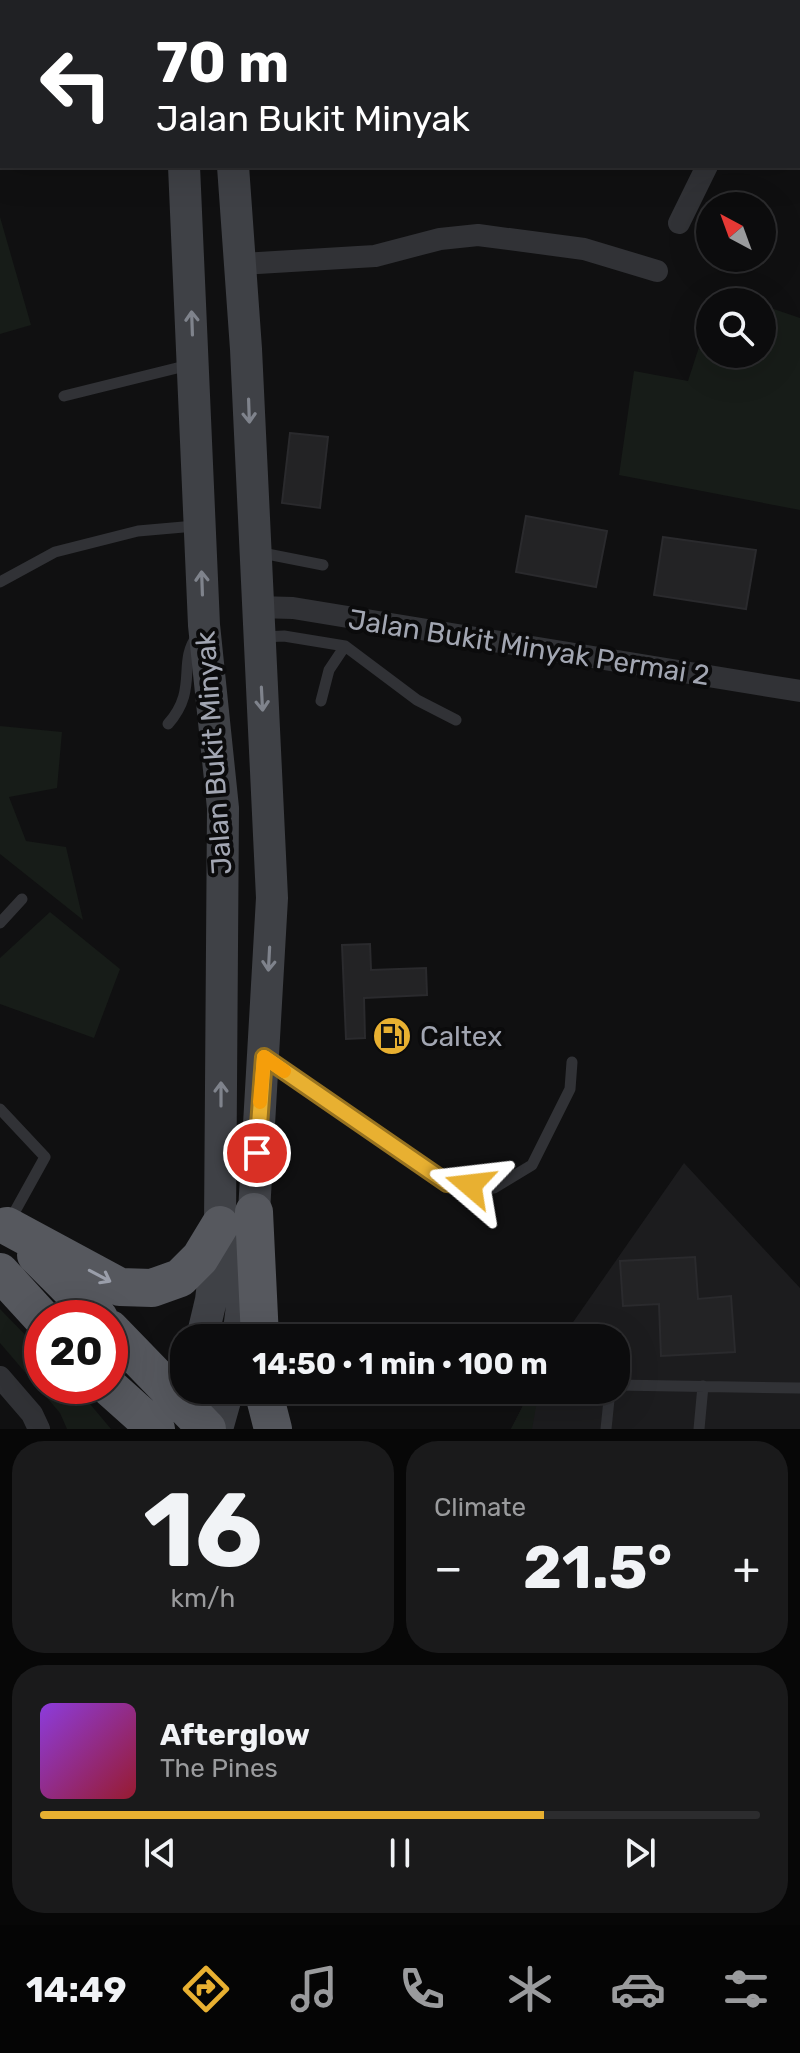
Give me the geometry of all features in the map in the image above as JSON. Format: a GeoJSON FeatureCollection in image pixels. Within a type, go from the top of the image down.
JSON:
{"type":"FeatureCollection","features":[{"type":"Feature","properties":{"kind":"highway"},"geometry":{"type":"LineString","coordinates":[[4,1222],[120,1287],[152,1288],[180,1278],[237,1218]]}},
{"type":"Feature","properties":{"kind":"highway"},"geometry":{"type":"LineString","coordinates":[[237,1218],[257,1324]]}},
{"type":"Feature","properties":{"kind":"highway"},"geometry":{"type":"LineString","coordinates":[[4,1222],[81,1300]]}},
{"type":"Feature","properties":{"kind":"highway"},"geometry":{"type":"LineString","coordinates":[[0,1272],[26,1300]]}},
{"type":"Feature","properties":{"kind":"highway"},"geometry":{"type":"LineString","coordinates":[[128,1348],[190,1413]]}},
{"type":"Feature","properties":{"kind":"highway"},"geometry":{"type":"LineString","coordinates":[[106,1404],[119,1429]]}},
{"type":"Feature","properties":{"kind":"highway"},"geometry":{"type":"LineString","coordinates":[[128,1404],[156,1429]]}},
{"type":"Feature","properties":{"kind":"highway"},"geometry":{"type":"LineString","coordinates":[[267,1404],[273,1429]]}},
{"type":"Feature","properties":{"kind":"main road","name":"Jalan Bukit Minyak"},"geometry":{"type":"LineString","coordinates":[[184,168],[204,625],[223,808],[238,1324]]}},
{"type":"Feature","properties":{"kind":"main road","name":"Jalan Bukit Minyak"},"geometry":{"type":"LineString","coordinates":[[205,1324],[237,1218],[264,1057],[272,898],[233,168]]}},
{"type":"Feature","properties":{"kind":"main road"},"geometry":{"type":"LineString","coordinates":[[217,1429],[224,1404]]}},
{"type":"Feature","properties":{"kind":"street"},"geometry":{"type":"LineString","coordinates":[[679,223],[706,168]]}},
{"type":"Feature","properties":{"kind":"street"},"geometry":{"type":"LineString","coordinates":[[240,264],[375,256],[440,239],[478,235],[584,249],[657,271]]}},
{"type":"Feature","properties":{"kind":"street","name":"Jalan Bukit Minyak Permai 2"},"geometry":{"type":"LineString","coordinates":[[258,622],[293,608],[800,691]]}},
{"type":"Feature","properties":{"kind":"street"},"geometry":{"type":"LineString","coordinates":[[0,1377],[32,1414],[39,1429]]}},
{"type":"Feature","properties":{"kind":"lane"},"geometry":{"type":"LineString","coordinates":[[64,396],[193,364]]}},
{"type":"Feature","properties":{"kind":"lane"},"geometry":{"type":"LineString","coordinates":[[0,582],[55,552],[138,531],[200,526]]}},
{"type":"Feature","properties":{"kind":"lane"},"geometry":{"type":"LineString","coordinates":[[254,552],[323,565]]}},
{"type":"Feature","properties":{"kind":"lane"},"geometry":{"type":"LineString","coordinates":[[258,622],[284,636],[345,646],[417,700],[456,720]]}},
{"type":"Feature","properties":{"kind":"lane"},"geometry":{"type":"LineString","coordinates":[[168,724],[179,712],[187,690],[189,646],[204,625]]}},
{"type":"Feature","properties":{"kind":"lane"},"geometry":{"type":"LineString","coordinates":[[321,701],[329,670],[345,646]]}},
{"type":"Feature","properties":{"kind":"lane"},"geometry":{"type":"LineString","coordinates":[[0,923],[22,899]]}},
{"type":"Feature","properties":{"kind":"lane"},"geometry":{"type":"LineString","coordinates":[[264,1057],[447,1183],[494,1188],[532,1165],[570,1089],[572,1062]]}},
{"type":"Feature","properties":{"kind":"lane"},"geometry":{"type":"LineString","coordinates":[[0,1109],[45,1157],[4,1222]]}},
{"type":"Feature","properties":{"kind":"lane"},"geometry":{"type":"LineString","coordinates":[[630,1385],[799,1388]]}},
{"type":"Feature","properties":{"kind":"lane"},"geometry":{"type":"LineString","coordinates":[[699,1429],[703,1386]]}},
{"type":"Feature","properties":{"kind":"lane"},"geometry":{"type":"LineString","coordinates":[[606,1429],[609,1404]]}},
{"type":"Feature","properties":{"kind":"shaded area"},"geometry":{"type":"Polygon","coordinates":[[[0,217],[31,325],[0,334],[0,217]]]}},
{"type":"Feature","properties":{"kind":"shaded area"},"geometry":{"type":"Polygon","coordinates":[[[776,310],[800,318],[800,510],[619,475],[634,371],[688,381],[696,356],[696,368],[776,368],[776,310]]]}},
{"type":"Feature","properties":{"kind":"shaded area"},"geometry":{"type":"Polygon","coordinates":[[[0,726],[62,732],[57,788],[9,797],[26,841],[66,847],[83,920],[0,854],[0,726]]]}},
{"type":"Feature","properties":{"kind":"shaded area"},"geometry":{"type":"Polygon","coordinates":[[[50,912],[120,969],[94,1038],[0,1004],[0,958],[50,912]]]}},
{"type":"Feature","properties":{"kind":"shaded area"},"geometry":{"type":"Polygon","coordinates":[[[684,1163],[800,1288],[800,1429],[511,1429],[524,1404],[630,1404],[630,1324],[572,1324],[684,1163]]]}},
{"type":"Feature","properties":{"kind":"shaded area"},"geometry":{"type":"Polygon","coordinates":[[[0,1309],[24,1334],[24,1371],[0,1343],[0,1309]]]}},
{"type":"Feature","properties":{"kind":"shaded area"},"geometry":{"type":"Polygon","coordinates":[[[52,1404],[90,1404],[111,1429],[67,1429],[52,1404]]]}},
{"type":"Feature","properties":{"kind":"shaded area"},"geometry":{"type":"Polygon","coordinates":[[[524,1404],[536,1404],[532,1429],[511,1429],[524,1404]]]}},
{"type":"Feature","properties":{"kind":"building"},"geometry":{"type":"Polygon","coordinates":[[[290,433],[328,437],[320,508],[282,503],[290,433]]]}},
{"type":"Feature","properties":{"kind":"building"},"geometry":{"type":"Polygon","coordinates":[[[526,516],[607,531],[596,587],[516,572],[526,516]]]}},
{"type":"Feature","properties":{"kind":"building"},"geometry":{"type":"Polygon","coordinates":[[[663,537],[756,550],[746,609],[654,595],[663,537]]]}},
{"type":"Feature","properties":{"kind":"building"},"geometry":{"type":"Polygon","coordinates":[[[370,944],[371,970],[426,968],[427,995],[364,998],[365,1038],[346,1039],[342,945],[370,944]]]}},
{"type":"Feature","properties":{"kind":"building"},"geometry":{"type":"Polygon","coordinates":[[[695,1257],[698,1299],[731,1296],[735,1352],[661,1356],[659,1304],[623,1306],[620,1261],[695,1257]]]}},
{"type":"Feature","properties":{"kind":"slow traffic"},"geometry":{"type":"LineString","coordinates":[[260,1102],[264,1057],[284,1071]]}},
{"type":"Feature","properties":{"kind":"place","name":"Caltex"},"geometry":{"type":"Point","coordinates":[392,1036]}},
{"type":"Feature","properties":{"kind":"route"},"geometry":{"type":"LineString","coordinates":[[257,1153],[264,1057],[400,1154],[447,1183],[470,1185]]}}]}
